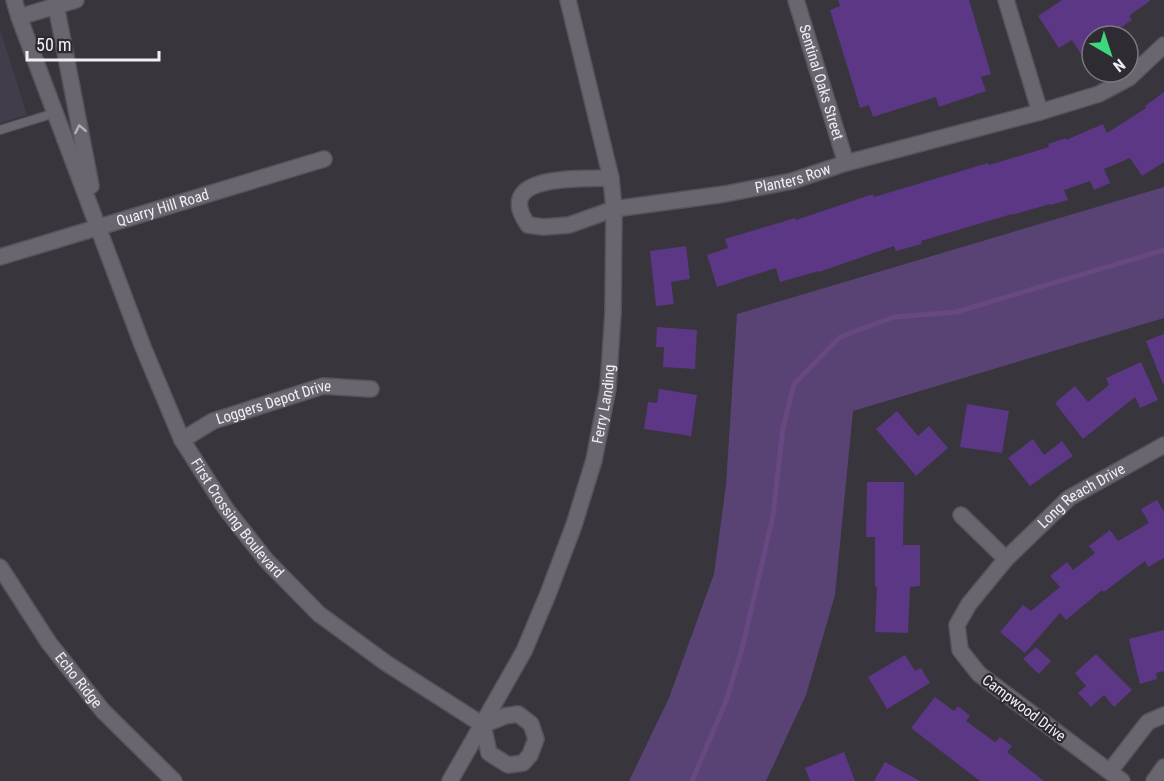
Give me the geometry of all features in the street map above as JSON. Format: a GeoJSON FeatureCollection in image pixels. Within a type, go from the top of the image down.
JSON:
{"type":"FeatureCollection","features":[{"type":"Feature","properties":{"kind":"street","name":"First Crossing Boulevard"},"geometry":{"type":"LineString","coordinates":[[14,0],[143,347],[182,440],[226,509],[266,560],[319,614],[386,663],[483,725]]}},
{"type":"Feature","properties":{"kind":"street"},"geometry":{"type":"LineString","coordinates":[[19,17],[56,3],[76,0]]}},
{"type":"Feature","properties":{"kind":"street","name":"Ferry Landing"},"geometry":{"type":"LineString","coordinates":[[450,781],[524,651],[548,594],[574,525],[594,460],[608,388],[613,313],[614,209],[611,178],[568,0]]}},
{"type":"Feature","properties":{"kind":"street","name":"Sentinal Oaks Street"},"geometry":{"type":"LineString","coordinates":[[796,0],[846,163]]}},
{"type":"Feature","properties":{"kind":"street"},"geometry":{"type":"LineString","coordinates":[[1006,0],[1040,112]]}},
{"type":"Feature","properties":{"kind":"street","name":"First Crossing Boulevard"},"geometry":{"type":"LineString","coordinates":[[56,3],[98,228]]}},
{"type":"Feature","properties":{"kind":"street","name":"Planters Row"},"geometry":{"type":"LineString","coordinates":[[611,178],[534,184],[522,194],[519,203],[520,214],[528,225],[543,227],[569,225],[614,209],[725,194],[781,183],[1099,94],[1129,78],[1164,45]]}},
{"type":"Feature","properties":{"kind":"street","name":"Quarry Hill Road"},"geometry":{"type":"LineString","coordinates":[[0,257],[324,159]]}},
{"type":"Feature","properties":{"kind":"street","name":"Loggers Depot Drive"},"geometry":{"type":"LineString","coordinates":[[182,440],[213,421],[323,386],[371,389]]}},
{"type":"Feature","properties":{"kind":"street","name":"Long Reach Drive"},"geometry":{"type":"LineString","coordinates":[[1006,559],[1069,498],[1164,445]]}},
{"type":"Feature","properties":{"kind":"street"},"geometry":{"type":"LineString","coordinates":[[960,515],[1006,559]]}},
{"type":"Feature","properties":{"kind":"street","name":"Campwood Drive"},"geometry":{"type":"LineString","coordinates":[[1006,559],[969,604],[957,625],[960,650],[979,674],[1116,776]]}},
{"type":"Feature","properties":{"kind":"street","name":"Echo Ridge"},"geometry":{"type":"LineString","coordinates":[[0,567],[49,643],[103,711],[174,781]]}},
{"type":"Feature","properties":{"kind":"street"},"geometry":{"type":"LineString","coordinates":[[1116,776],[1148,722],[1164,715]]}},
{"type":"Feature","properties":{"kind":"street"},"geometry":{"type":"LineString","coordinates":[[1154,781],[1164,767]]}},
{"type":"Feature","properties":{"kind":"lane"},"geometry":{"type":"LineString","coordinates":[[0,130],[55,114]]}},
{"type":"Feature","properties":{"kind":"shaded area"},"geometry":{"type":"Polygon","coordinates":[[[0,29],[27,115],[0,123],[0,29]]]}},
{"type":"Feature","properties":{"kind":"shaded area"},"geometry":{"type":"Polygon","coordinates":[[[1164,187],[1164,318],[853,411],[835,595],[806,695],[766,781],[629,781],[669,698],[714,574],[726,485],[737,314],[1164,187]]]}},
{"type":"Feature","properties":{"kind":"building"},"geometry":{"type":"Polygon","coordinates":[[[838,0],[969,0],[991,74],[981,77],[986,91],[939,107],[936,97],[873,117],[869,105],[860,108],[830,10],[840,6],[838,0]]]}},
{"type":"Feature","properties":{"kind":"building"},"geometry":{"type":"Polygon","coordinates":[[[1062,0],[1151,0],[1129,16],[1132,20],[1126,24],[1080,24],[1080,52],[1072,40],[1059,48],[1038,16],[1062,0]]]}},
{"type":"Feature","properties":{"kind":"building"},"geometry":{"type":"Polygon","coordinates":[[[1164,92],[1164,162],[1142,176],[1130,158],[1104,169],[1110,183],[1094,190],[1090,181],[1064,190],[1068,200],[1012,214],[921,241],[922,244],[896,251],[894,246],[819,272],[780,282],[776,268],[717,287],[707,255],[728,248],[725,239],[795,218],[796,220],[873,194],[874,197],[1049,147],[1048,144],[1066,138],[1066,140],[1103,124],[1107,133],[1146,108],[1145,106],[1164,92]]]}},
{"type":"Feature","properties":{"kind":"building"},"geometry":{"type":"Polygon","coordinates":[[[686,246],[690,279],[671,282],[674,304],[656,306],[650,251],[686,246]]]}},
{"type":"Feature","properties":{"kind":"building"},"geometry":{"type":"Polygon","coordinates":[[[657,327],[697,330],[695,369],[663,367],[664,347],[656,347],[657,327]]]}},
{"type":"Feature","properties":{"kind":"building"},"geometry":{"type":"Polygon","coordinates":[[[1164,334],[1164,383],[1163,384],[1146,341],[1164,334]]]}},
{"type":"Feature","properties":{"kind":"building"},"geometry":{"type":"Polygon","coordinates":[[[1141,362],[1158,400],[1140,408],[1135,397],[1083,439],[1055,403],[1075,386],[1088,402],[1109,385],[1106,378],[1141,362]]]}},
{"type":"Feature","properties":{"kind":"building"},"geometry":{"type":"Polygon","coordinates":[[[659,389],[697,395],[691,436],[644,429],[648,402],[657,403],[659,389]]]}},
{"type":"Feature","properties":{"kind":"building"},"geometry":{"type":"Polygon","coordinates":[[[967,404],[1009,411],[1002,453],[960,447],[967,404]]]}},
{"type":"Feature","properties":{"kind":"building"},"geometry":{"type":"Polygon","coordinates":[[[897,411],[918,436],[929,426],[948,448],[916,476],[876,429],[897,411]]]}},
{"type":"Feature","properties":{"kind":"building"},"geometry":{"type":"Polygon","coordinates":[[[1033,439],[1044,455],[1062,441],[1073,456],[1030,486],[1008,458],[1033,439]]]}},
{"type":"Feature","properties":{"kind":"building"},"geometry":{"type":"Polygon","coordinates":[[[867,482],[904,482],[903,545],[920,545],[920,586],[910,587],[908,633],[875,632],[877,587],[875,587],[875,537],[866,537],[867,482]]]}},
{"type":"Feature","properties":{"kind":"building"},"geometry":{"type":"Polygon","coordinates":[[[1157,500],[1164,512],[1164,558],[1148,567],[1145,561],[1104,592],[1102,590],[1066,620],[1060,613],[1025,653],[1000,632],[1023,605],[1031,611],[1060,587],[1050,576],[1067,562],[1073,570],[1095,553],[1089,546],[1110,530],[1118,541],[1149,523],[1141,509],[1157,500]]]}},
{"type":"Feature","properties":{"kind":"building"},"geometry":{"type":"Polygon","coordinates":[[[1164,630],[1164,671],[1156,673],[1157,679],[1140,684],[1129,639],[1164,630]]]}},
{"type":"Feature","properties":{"kind":"building"},"geometry":{"type":"Polygon","coordinates":[[[1036,647],[1051,661],[1039,674],[1023,659],[1036,647]]]}},
{"type":"Feature","properties":{"kind":"building"},"geometry":{"type":"Polygon","coordinates":[[[1096,654],[1132,690],[1114,707],[1104,695],[1091,707],[1078,693],[1086,686],[1075,673],[1096,654]]]}},
{"type":"Feature","properties":{"kind":"building"},"geometry":{"type":"Polygon","coordinates":[[[905,655],[915,671],[921,668],[930,683],[887,709],[868,677],[905,655]]]}},
{"type":"Feature","properties":{"kind":"building"},"geometry":{"type":"Polygon","coordinates":[[[935,697],[954,711],[958,706],[970,716],[966,721],[995,742],[1000,737],[1012,746],[1007,752],[1044,781],[980,781],[911,728],[935,697]]]}},
{"type":"Feature","properties":{"kind":"building"},"geometry":{"type":"Polygon","coordinates":[[[844,752],[855,781],[810,781],[805,768],[844,752]]]}},
{"type":"Feature","properties":{"kind":"building"},"geometry":{"type":"Polygon","coordinates":[[[885,762],[920,781],[874,781],[885,762]]]}},
{"type":"Feature","properties":{"kind":"waterway"},"geometry":{"type":"LineString","coordinates":[[692,781],[726,701],[742,649],[773,516],[783,428],[794,384],[840,337],[894,317],[956,312],[1164,250]]}}]}
